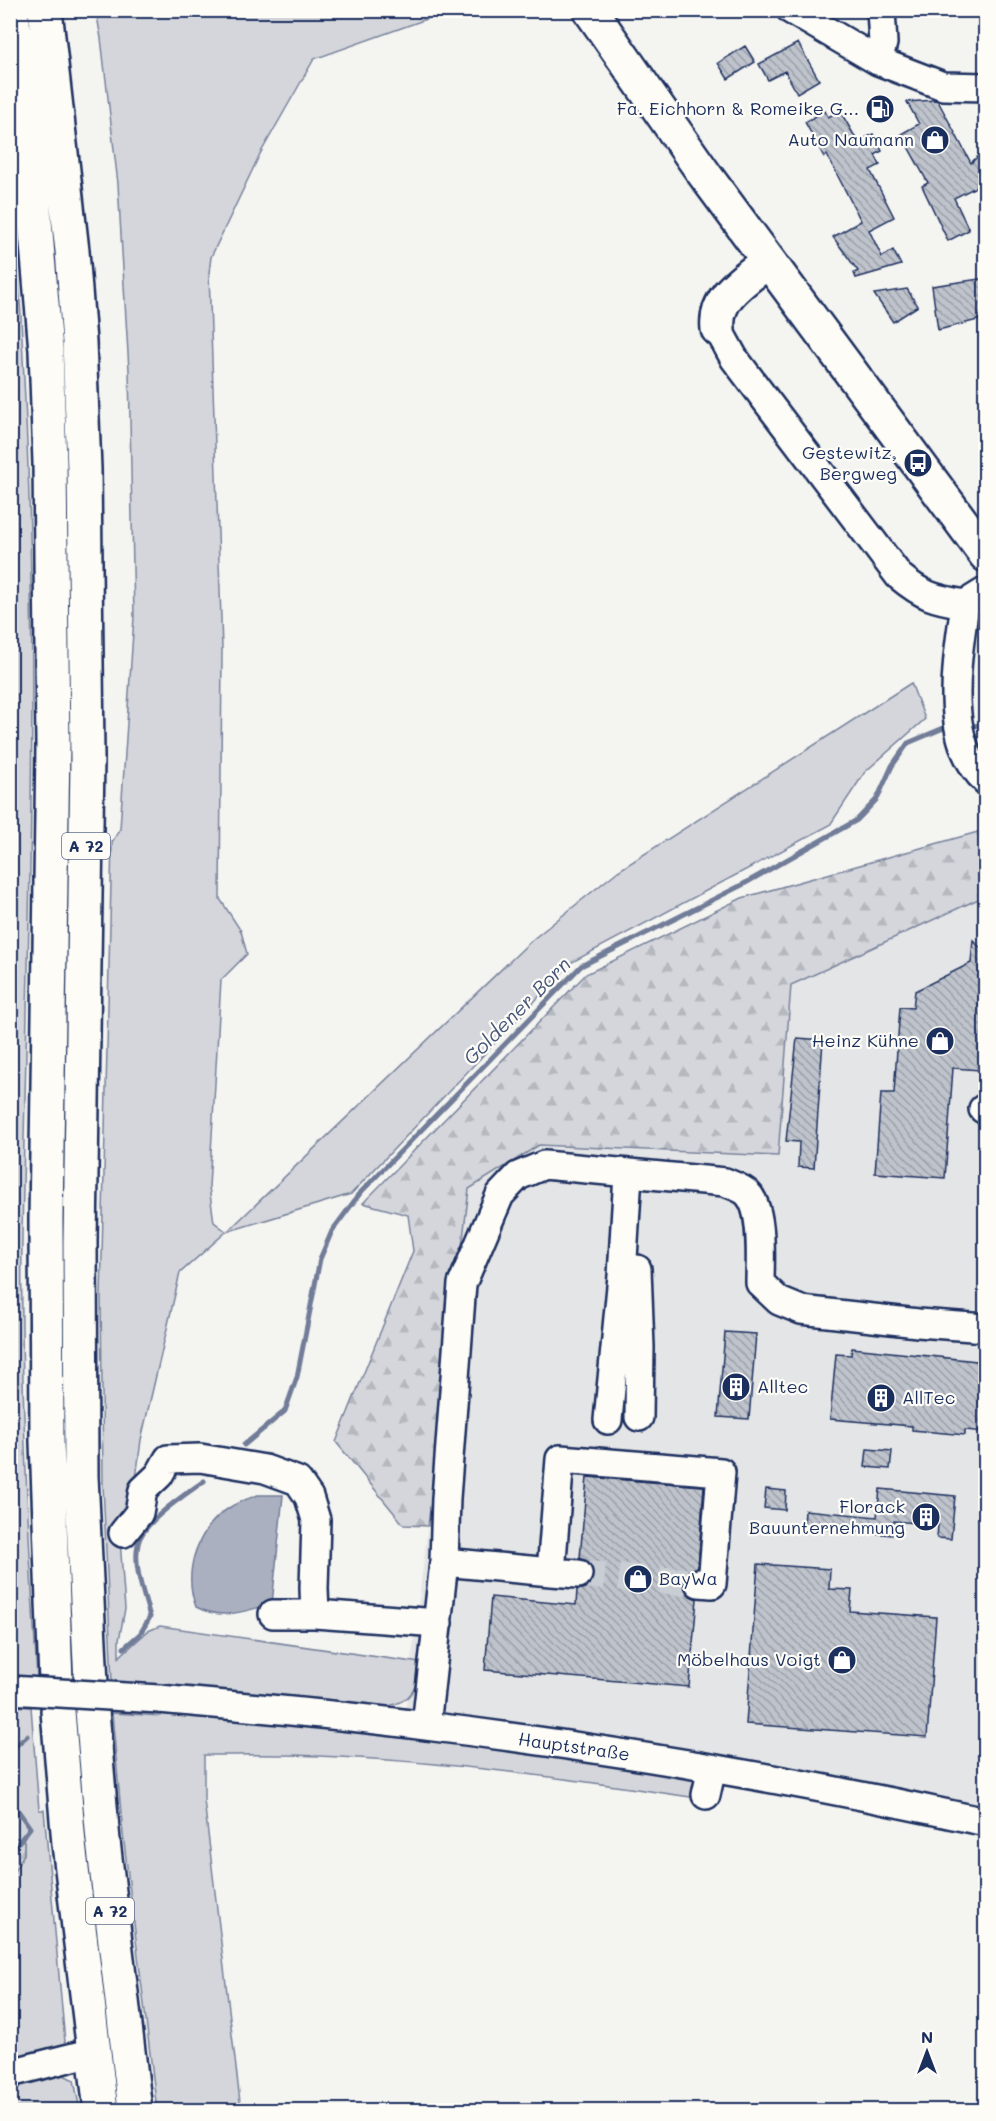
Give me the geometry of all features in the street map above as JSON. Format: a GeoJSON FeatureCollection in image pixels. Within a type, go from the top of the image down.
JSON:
{"type":"FeatureCollection","features":[{"type":"Feature","properties":{"kind":"main road","name":"A 72"},"geometry":{"type":"LineString","coordinates":[[11,10],[27,127],[46,350],[50,463],[53,745],[46,1220],[46,1442],[57,1696],[69,1844],[101,2110]]}},
{"type":"Feature","properties":{"kind":"main road","name":"A 72"},"geometry":{"type":"LineString","coordinates":[[45,10],[72,251],[79,342],[84,469],[87,757],[80,1242],[81,1476],[92,1697],[109,1898],[135,2110]]}},
{"type":"Feature","properties":{"kind":"main road"},"geometry":{"type":"LineString","coordinates":[[590,10],[705,175],[986,555]]}},
{"type":"Feature","properties":{"kind":"main road"},"geometry":{"type":"LineString","coordinates":[[718,329],[717,317],[724,300],[768,261]]}},
{"type":"Feature","properties":{"kind":"street"},"geometry":{"type":"LineString","coordinates":[[791,10],[878,61],[943,86],[986,87]]}},
{"type":"Feature","properties":{"kind":"street"},"geometry":{"type":"LineString","coordinates":[[878,61],[883,43],[881,10]]}},
{"type":"Feature","properties":{"kind":"street"},"geometry":{"type":"LineString","coordinates":[[718,329],[734,358],[899,576],[916,590],[934,599],[975,598],[956,669],[959,726],[968,758],[986,781]]}},
{"type":"Feature","properties":{"kind":"street"},"geometry":{"type":"LineString","coordinates":[[426,1726],[444,1562],[446,1498],[462,1284],[500,1195],[518,1176],[544,1165],[725,1182],[746,1192],[756,1206],[760,1283],[779,1301],[801,1310],[986,1328]]}},
{"type":"Feature","properties":{"kind":"street"},"geometry":{"type":"LineString","coordinates":[[636,1175],[640,1206],[637,1269],[640,1347],[639,1417]]}},
{"type":"Feature","properties":{"kind":"street"},"geometry":{"type":"LineString","coordinates":[[608,1419],[622,1276],[636,1175]]}},
{"type":"Feature","properties":{"kind":"street"},"geometry":{"type":"LineString","coordinates":[[123,1533],[139,1513],[143,1490],[159,1475],[168,1459],[200,1458],[266,1469],[298,1481],[309,1497],[316,1520],[315,1614]]}},
{"type":"Feature","properties":{"kind":"street"},"geometry":{"type":"LineString","coordinates":[[551,1572],[560,1459],[721,1472],[712,1584],[699,1583]]}},
{"type":"Feature","properties":{"kind":"street"},"geometry":{"type":"LineString","coordinates":[[444,1562],[578,1574]]}},
{"type":"Feature","properties":{"kind":"street"},"geometry":{"type":"LineString","coordinates":[[273,1614],[315,1614],[438,1623]]}},
{"type":"Feature","properties":{"kind":"street","name":"Hauptstraße"},"geometry":{"type":"LineString","coordinates":[[10,1690],[159,1699],[426,1726],[712,1768],[853,1793],[986,1822]]}},
{"type":"Feature","properties":{"kind":"street"},"geometry":{"type":"LineString","coordinates":[[706,1796],[712,1768]]}},
{"type":"Feature","properties":{"kind":"street"},"geometry":{"type":"LineString","coordinates":[[10,2075],[14,2072],[93,2052]]}},
{"type":"Feature","properties":{"kind":"shaded area"},"geometry":{"type":"Polygon","coordinates":[[[985,896],[985,1807],[728,1756],[586,1735],[405,1714],[469,1189],[539,1145],[777,1156],[791,985],[985,896]]]}},
{"type":"Feature","properties":{"kind":"green space"},"geometry":{"type":"Polygon","coordinates":[[[96,11],[449,11],[314,59],[260,154],[211,257],[209,273],[222,648],[220,899],[241,931],[247,954],[221,980],[209,1187],[214,1222],[227,1232],[180,1273],[141,1440],[132,1510],[119,1526],[125,1609],[119,1640],[119,1657],[148,1631],[160,1626],[420,1663],[416,1684],[407,1698],[383,1707],[372,1708],[158,1684],[112,1682],[103,1485],[101,1296],[112,842],[120,829],[134,617],[129,370],[118,184],[96,11]]]}},
{"type":"Feature","properties":{"kind":"green space"},"geometry":{"type":"Polygon","coordinates":[[[10,188],[16,245],[26,420],[32,624],[31,828],[22,1236],[22,1346],[25,1456],[37,1677],[10,1676],[10,188]]]}},
{"type":"Feature","properties":{"kind":"green space"},"geometry":{"type":"Polygon","coordinates":[[[911,683],[925,719],[865,772],[830,825],[572,962],[351,1194],[227,1232],[532,940],[618,871],[911,683]]]}},
{"type":"Feature","properties":{"kind":"green space"},"geometry":{"type":"Polygon","coordinates":[[[985,830],[985,896],[791,985],[778,1156],[539,1145],[469,1189],[428,1526],[404,1525],[336,1442],[413,1251],[408,1215],[363,1203],[586,974],[742,898],[985,830]]]}},
{"type":"Feature","properties":{"kind":"green space"},"geometry":{"type":"Polygon","coordinates":[[[11,1706],[31,1707],[39,1810],[44,1810],[65,2042],[58,2050],[10,2066],[10,1877],[24,1854],[24,1841],[11,1836],[11,1706]]]}},
{"type":"Feature","properties":{"kind":"green space"},"geometry":{"type":"Polygon","coordinates":[[[163,1712],[422,1736],[693,1775],[699,1780],[697,1798],[461,1766],[304,1755],[204,1755],[204,1800],[241,2110],[157,2110],[123,1834],[112,1713],[161,1716],[163,1712]]]}},
{"type":"Feature","properties":{"kind":"green space"},"geometry":{"type":"Polygon","coordinates":[[[11,1836],[24,1841],[24,1854],[11,1877],[11,1836]]]}},
{"type":"Feature","properties":{"kind":"green space"},"geometry":{"type":"Polygon","coordinates":[[[55,2071],[74,2080],[80,2110],[11,2110],[11,2083],[55,2071]]]}},
{"type":"Feature","properties":{"kind":"water"},"geometry":{"type":"Polygon","coordinates":[[[258,1495],[283,1495],[272,1604],[225,1614],[196,1607],[192,1593],[192,1564],[202,1537],[220,1515],[235,1504],[258,1495]]]}},
{"type":"Feature","properties":{"kind":"building"},"geometry":{"type":"Polygon","coordinates":[[[798,43],[819,80],[797,93],[785,71],[768,80],[759,64],[798,43]]]}},
{"type":"Feature","properties":{"kind":"building"},"geometry":{"type":"Polygon","coordinates":[[[745,46],[755,62],[728,79],[718,63],[745,46]]]}},
{"type":"Feature","properties":{"kind":"building"},"geometry":{"type":"Polygon","coordinates":[[[938,101],[971,163],[986,148],[986,177],[974,188],[954,198],[969,230],[948,241],[922,186],[928,183],[901,134],[919,124],[907,102],[938,101]]]}},
{"type":"Feature","properties":{"kind":"building"},"geometry":{"type":"Polygon","coordinates":[[[825,111],[828,117],[840,111],[858,142],[873,134],[882,151],[875,155],[880,165],[870,170],[894,217],[869,230],[882,257],[893,250],[901,265],[856,278],[854,273],[858,271],[833,237],[861,221],[827,155],[824,157],[805,122],[825,111]]]}},
{"type":"Feature","properties":{"kind":"building"},"geometry":{"type":"Polygon","coordinates":[[[986,278],[986,318],[938,330],[932,286],[986,278]]]}},
{"type":"Feature","properties":{"kind":"building"},"geometry":{"type":"Polygon","coordinates":[[[907,289],[918,306],[893,322],[874,294],[907,289]]]}},
{"type":"Feature","properties":{"kind":"building","name":"Heinz Kühne"},"geometry":{"type":"Polygon","coordinates":[[[973,940],[986,954],[986,1013],[980,1070],[953,1068],[945,1178],[875,1173],[881,1093],[894,1093],[900,1007],[913,1008],[915,991],[971,963],[973,940]]]}},
{"type":"Feature","properties":{"kind":"building"},"geometry":{"type":"Polygon","coordinates":[[[797,1038],[823,1040],[814,1168],[798,1167],[799,1142],[786,1141],[797,1038]]]}},
{"type":"Feature","properties":{"kind":"building","name":"Alltec"},"geometry":{"type":"Polygon","coordinates":[[[725,1332],[756,1334],[749,1419],[718,1417],[725,1332]]]}},
{"type":"Feature","properties":{"kind":"building"},"geometry":{"type":"Polygon","coordinates":[[[852,1348],[986,1362],[986,1432],[965,1430],[965,1435],[912,1430],[912,1426],[830,1419],[836,1354],[851,1355],[852,1348]]]}},
{"type":"Feature","properties":{"kind":"building"},"geometry":{"type":"Polygon","coordinates":[[[867,1449],[892,1451],[890,1469],[865,1467],[867,1449]]]}},
{"type":"Feature","properties":{"kind":"building","name":"BayWa"},"geometry":{"type":"Polygon","coordinates":[[[587,1477],[704,1486],[698,1568],[686,1574],[683,1582],[685,1590],[697,1599],[689,1687],[485,1670],[491,1597],[576,1605],[577,1590],[585,1588],[591,1582],[594,1575],[592,1568],[587,1561],[580,1558],[587,1477]]]}},
{"type":"Feature","properties":{"kind":"building"},"geometry":{"type":"Polygon","coordinates":[[[766,1489],[786,1491],[785,1510],[764,1508],[766,1489]]]}},
{"type":"Feature","properties":{"kind":"building"},"geometry":{"type":"Polygon","coordinates":[[[880,1489],[955,1496],[951,1539],[937,1538],[938,1525],[894,1521],[892,1535],[804,1526],[805,1510],[877,1517],[880,1489]]]}},
{"type":"Feature","properties":{"kind":"building","name":"Möbelhaus Voigt"},"geometry":{"type":"Polygon","coordinates":[[[758,1564],[830,1569],[829,1589],[852,1590],[850,1611],[936,1617],[927,1737],[746,1724],[758,1564]]]}},
{"type":"Feature","properties":{"kind":"waterway","name":"Goldener Born"},"geometry":{"type":"LineString","coordinates":[[968,726],[986,725]]}},
{"type":"Feature","properties":{"kind":"waterway","name":"Goldener Born"},"geometry":{"type":"LineString","coordinates":[[244,1445],[285,1411],[297,1377],[320,1259],[332,1231],[361,1192],[581,966],[742,885],[857,820],[877,799],[892,766],[908,743],[946,727],[953,727]]}},
{"type":"Feature","properties":{"kind":"waterway","name":"Goldener Born"},"geometry":{"type":"LineString","coordinates":[[124,1648],[140,1634],[150,1617],[137,1562],[141,1536],[166,1509],[204,1481]]}},
{"type":"Feature","properties":{"kind":"waterway","name":"Goldener Born"},"geometry":{"type":"LineString","coordinates":[[10,1751],[27,1736]]}},
{"type":"Feature","properties":{"kind":"waterway","name":"Goldener Born"},"geometry":{"type":"LineString","coordinates":[[10,1799],[30,1828],[10,1853]]}},
{"type":"Feature","properties":{"kind":"tunnel"},"geometry":{"type":"LineString","coordinates":[[578,1574],[699,1583]]}},
{"type":"Feature","properties":{"kind":"place","name":"Fa. Eichhorn & Romeike G..."},"geometry":{"type":"Point","coordinates":[880,109]}},
{"type":"Feature","properties":{"kind":"place","name":"Auto Naumann"},"geometry":{"type":"Point","coordinates":[935,140]}},
{"type":"Feature","properties":{"kind":"place","name":"Gestewitz, Bergweg"},"geometry":{"type":"Point","coordinates":[918,463]}},
{"type":"Feature","properties":{"kind":"place","name":"Heinz Kühne"},"geometry":{"type":"Point","coordinates":[940,1041]}},
{"type":"Feature","properties":{"kind":"place","name":"Alltec"},"geometry":{"type":"Point","coordinates":[736,1387]}},
{"type":"Feature","properties":{"kind":"place","name":"AllTec"},"geometry":{"type":"Point","coordinates":[881,1398]}},
{"type":"Feature","properties":{"kind":"place","name":"Florack Bauunternehmung"},"geometry":{"type":"Point","coordinates":[926,1517]}},
{"type":"Feature","properties":{"kind":"place","name":"BayWa"},"geometry":{"type":"Point","coordinates":[638,1579]}},
{"type":"Feature","properties":{"kind":"place","name":"Möbelhaus Voigt"},"geometry":{"type":"Point","coordinates":[842,1660]}}]}
